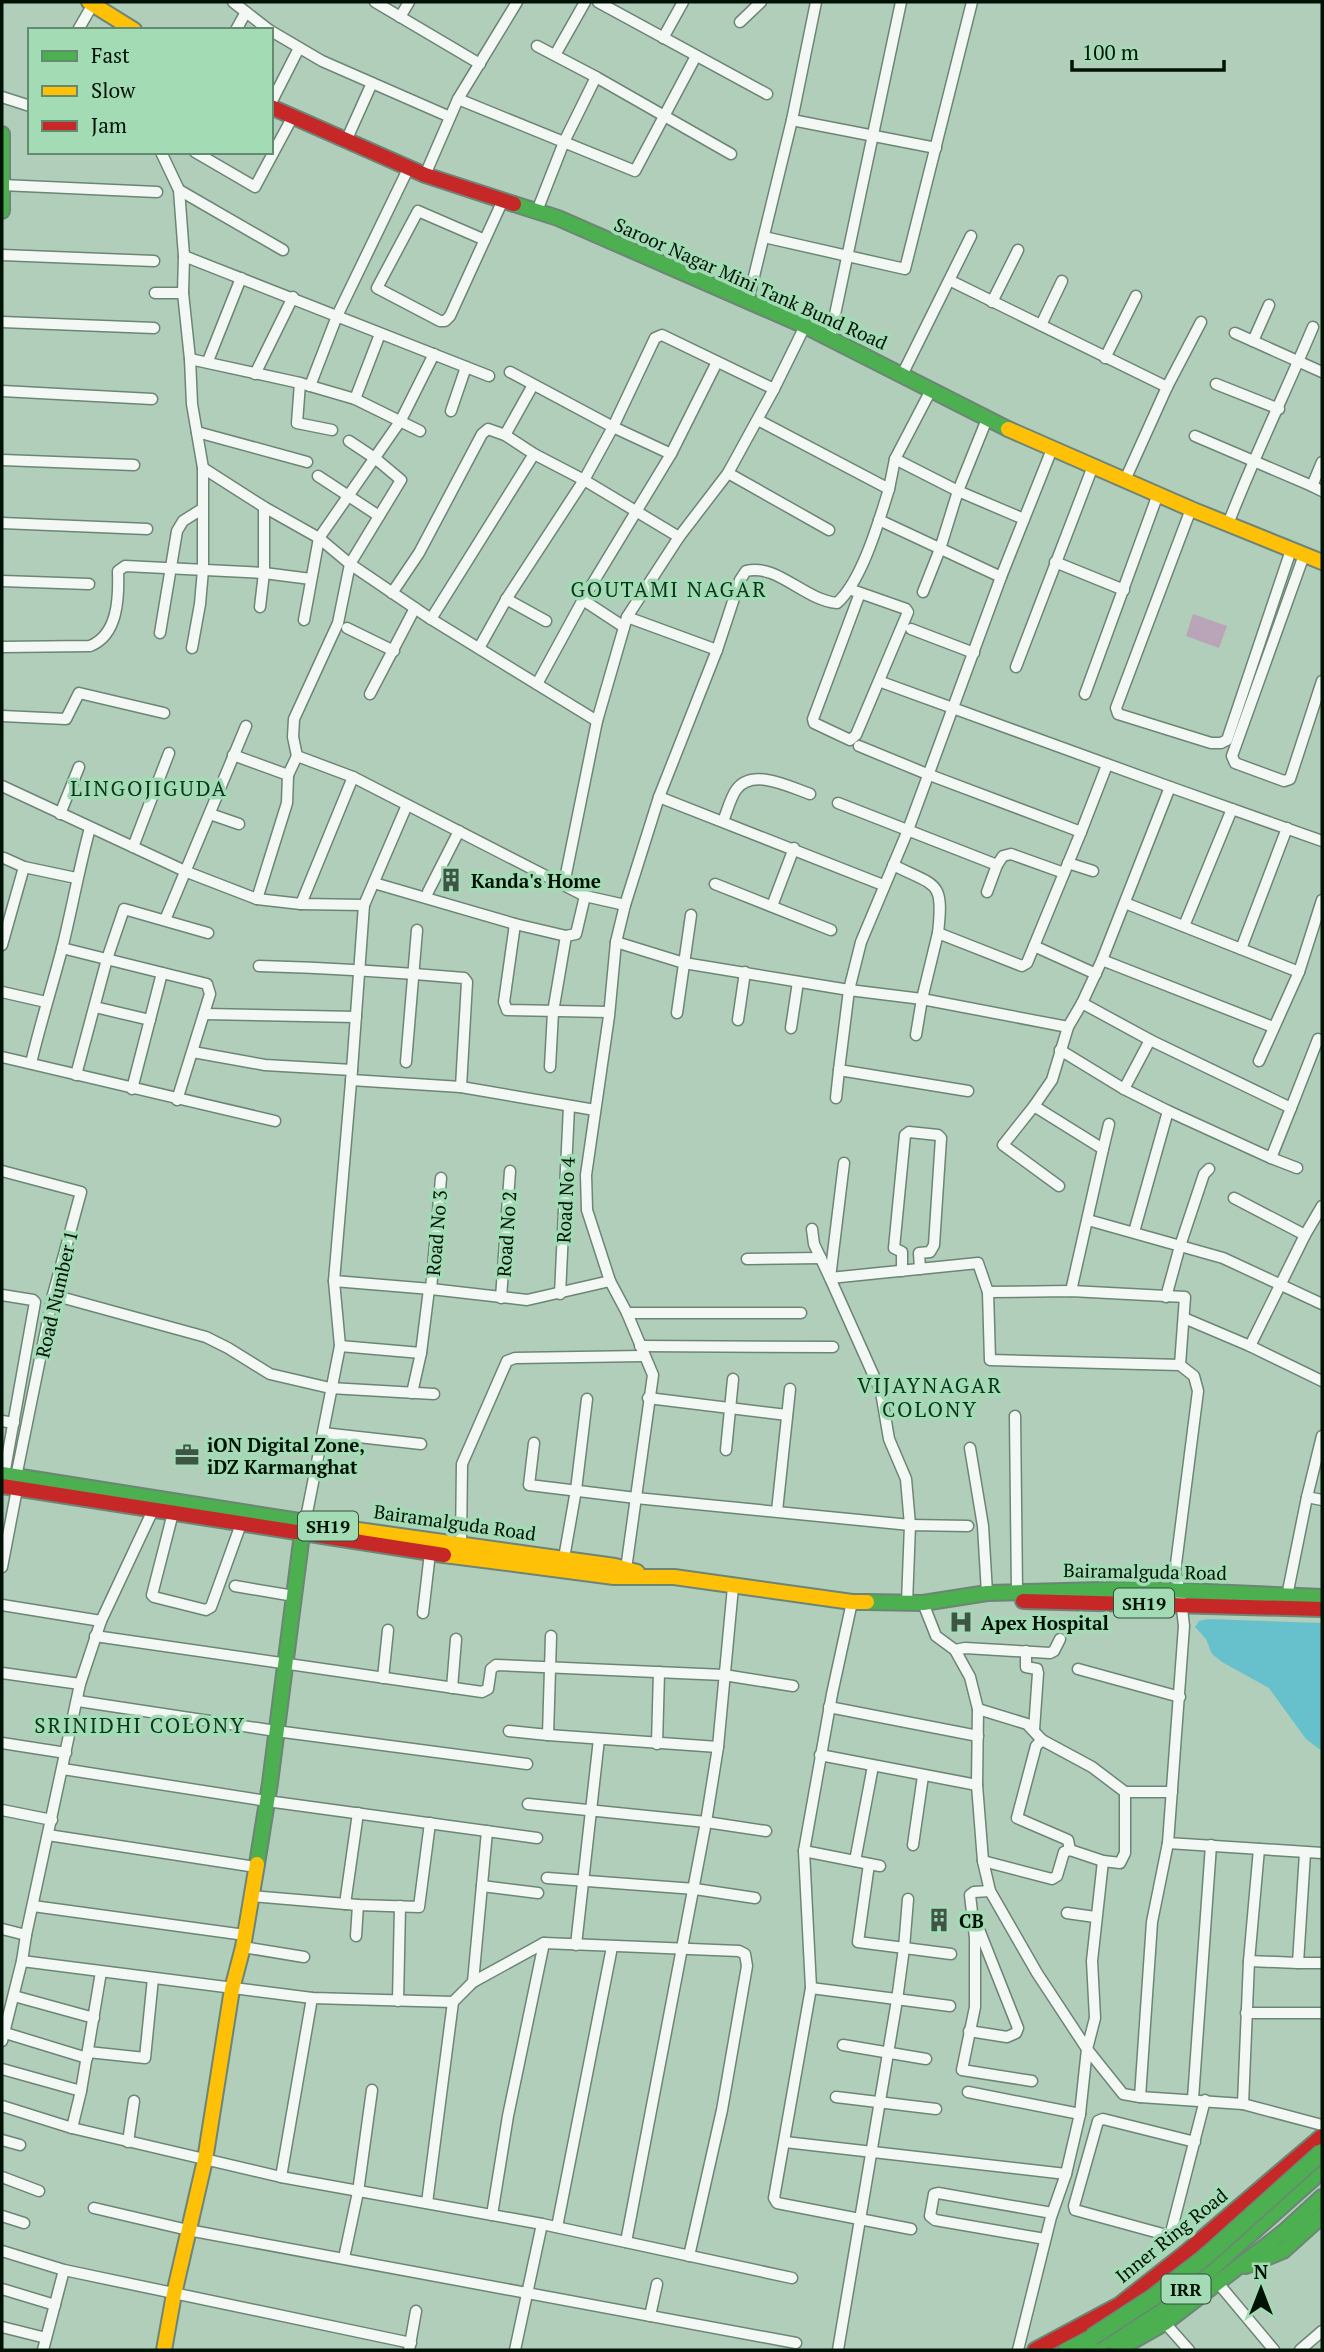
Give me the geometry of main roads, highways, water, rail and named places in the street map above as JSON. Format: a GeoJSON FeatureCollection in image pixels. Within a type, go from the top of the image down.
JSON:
{"type":"FeatureCollection","features":[{"type":"Feature","properties":{"kind":"main road"},"geometry":{"type":"LineString","coordinates":[[91,2],[131,28]]}},
{"type":"Feature","properties":{"kind":"main road","name":"Saroor Nagar Mini Tank Bund Road"},"geometry":{"type":"LineString","coordinates":[[273,106],[292,118],[425,174],[558,218],[805,326],[987,419],[1052,449],[1322,562]]}},
{"type":"Feature","properties":{"kind":"main road"},"geometry":{"type":"LineString","coordinates":[[2,134],[2,211]]}},
{"type":"Feature","properties":{"kind":"main road","name":"Bairamalguda Road"},"geometry":{"type":"LineString","coordinates":[[8,1480],[153,1510],[241,1524],[461,1544],[564,1558],[653,1576],[852,1602],[915,1603],[987,1593],[1140,1589],[1182,1598]]}},
{"type":"Feature","properties":{"kind":"main road","name":"Bairamalguda Road"},"geometry":{"type":"LineString","coordinates":[[8,1480],[304,1528],[430,1553],[614,1577],[653,1576]]}},
{"type":"Feature","properties":{"kind":"main road"},"geometry":{"type":"LineString","coordinates":[[164,2350],[205,2160],[232,1989],[244,1941],[257,1867],[304,1528]]}},
{"type":"Feature","properties":{"kind":"main road","name":"Bairamalguda Road"},"geometry":{"type":"LineString","coordinates":[[1239,1601],[1287,1595],[1322,1597]]}},
{"type":"Feature","properties":{"kind":"main road","name":"Bairamalguda Road"},"geometry":{"type":"LineString","coordinates":[[967,1597],[988,1602],[1182,1598],[1322,1608]]}},
{"type":"Feature","properties":{"kind":"main road","name":"Inner Ring Road"},"geometry":{"type":"LineString","coordinates":[[1035,2350],[1119,2305],[1200,2241],[1322,2136]]}},
{"type":"Feature","properties":{"kind":"main road"},"geometry":{"type":"LineString","coordinates":[[1066,2350],[1091,2343],[1204,2258],[1322,2152]]}},
{"type":"Feature","properties":{"kind":"main road","name":"IRR"},"geometry":{"type":"LineString","coordinates":[[1117,2350],[1165,2323],[1222,2273],[1272,2215],[1322,2171]]}},
{"type":"Feature","properties":{"kind":"main road"},"geometry":{"type":"LineString","coordinates":[[1222,2273],[1285,2231],[1322,2197]]}},
{"type":"Feature","properties":{"kind":"main road"},"geometry":{"type":"LineString","coordinates":[[1222,2273],[1283,2252],[1322,2216]]}},
{"type":"Feature","properties":{"kind":"main road"},"geometry":{"type":"LineString","coordinates":[[1200,2241],[1222,2273]]}},
{"type":"Feature","properties":{"kind":"main road","name":"IRR"},"geometry":{"type":"LineString","coordinates":[[1091,2343],[1146,2320],[1222,2273]]}},
{"type":"Feature","properties":{"kind":"water"},"geometry":{"type":"Polygon","coordinates":[[[1208,1619],[1322,1623],[1322,1751],[1306,1739],[1269,1688],[1212,1654],[1206,1639],[1195,1627],[1199,1621],[1208,1619]]]}},
{"type":"Feature","properties":{"kind":"place","name":"Kanda's Home"},"geometry":{"type":"Point","coordinates":[451,880]}},
{"type":"Feature","properties":{"kind":"place","name":"iON Digital Zone, iDZ Karmanghat"},"geometry":{"type":"Point","coordinates":[187,1455]}},
{"type":"Feature","properties":{"kind":"place","name":"Apex Hospital"},"geometry":{"type":"Point","coordinates":[961,1622]}},
{"type":"Feature","properties":{"kind":"place","name":"CB"},"geometry":{"type":"Point","coordinates":[939,1920]}},
{"type":"Feature","properties":{"kind":"district","name":"GOUTAMI NAGAR"},"geometry":{"type":"Point","coordinates":[669,589]}},
{"type":"Feature","properties":{"kind":"district","name":"LINGOJIGUDA"},"geometry":{"type":"Point","coordinates":[149,788]}},
{"type":"Feature","properties":{"kind":"district","name":"VIJAYNAGAR COLONY"},"geometry":{"type":"Point","coordinates":[930,1397]}},
{"type":"Feature","properties":{"kind":"district","name":"SRINIDHI COLONY"},"geometry":{"type":"Point","coordinates":[140,1725]}}]}
